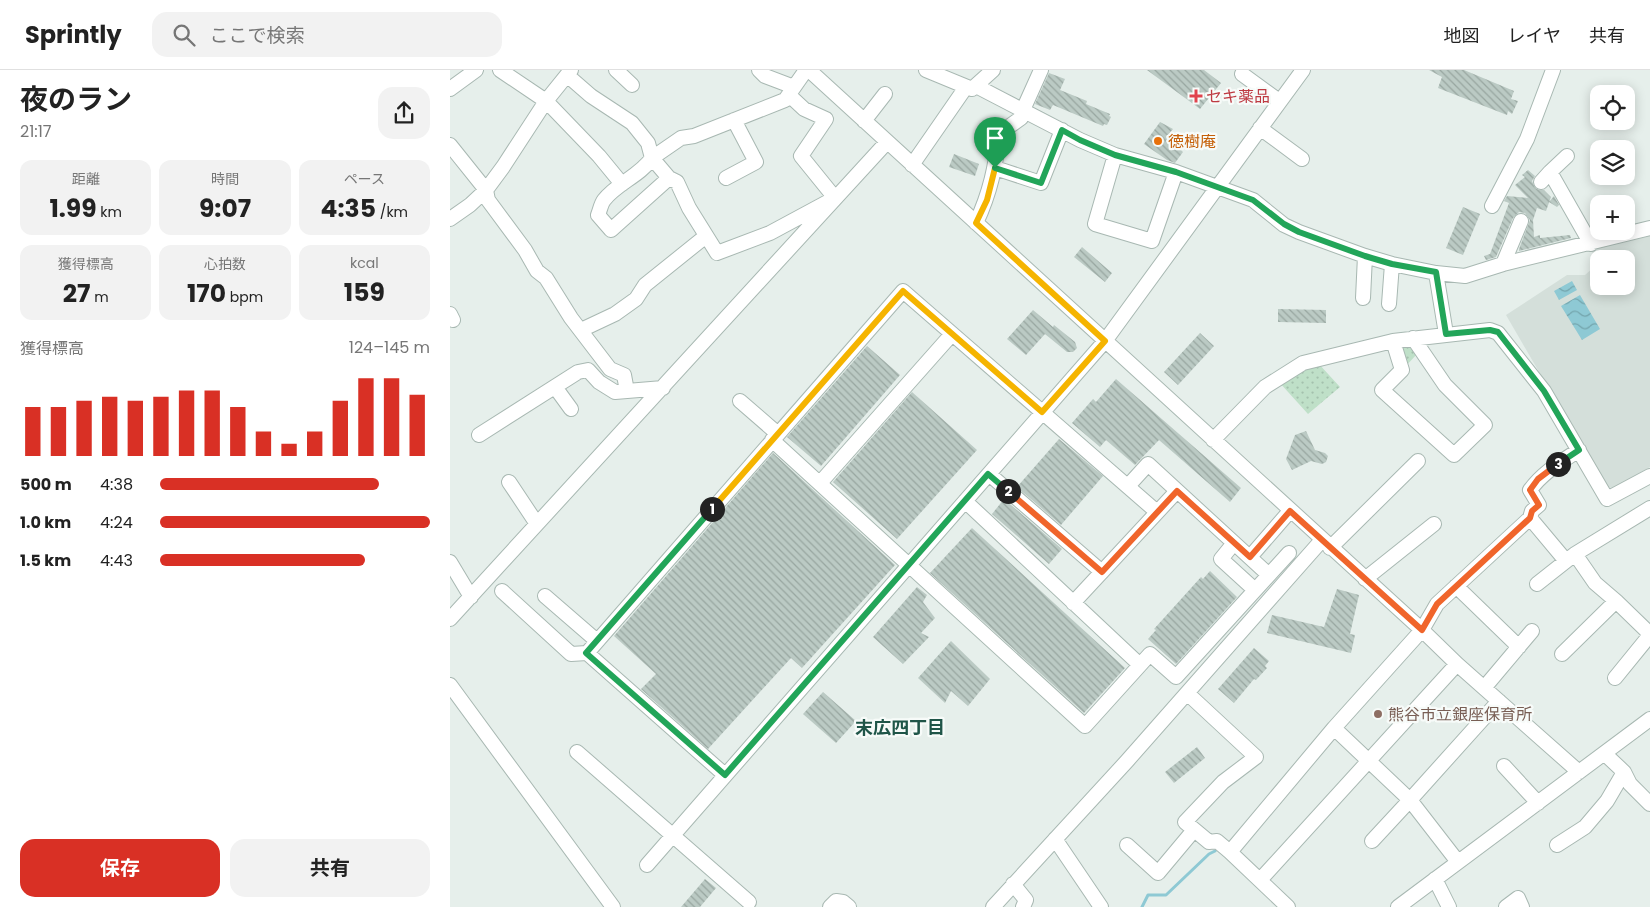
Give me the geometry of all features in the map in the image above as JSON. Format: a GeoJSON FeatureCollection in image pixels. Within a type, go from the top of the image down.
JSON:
{"type":"FeatureCollection","features":[{"type":"Feature","properties":{"kind":"street"},"geometry":{"type":"LineString","coordinates":[[450,89],[476,70]]}},
{"type":"Feature","properties":{"kind":"street"},"geometry":{"type":"LineString","coordinates":[[500,70],[546,101],[599,156],[622,184]]}},
{"type":"Feature","properties":{"kind":"street"},"geometry":{"type":"LineString","coordinates":[[616,70],[632,85]]}},
{"type":"Feature","properties":{"kind":"street"},"geometry":{"type":"LineString","coordinates":[[759,70],[765,76],[791,91],[804,109],[826,119],[801,156],[835,198]]}},
{"type":"Feature","properties":{"kind":"street"},"geometry":{"type":"LineString","coordinates":[[669,178],[611,230],[598,215],[603,201],[647,165],[652,158],[680,138],[694,136],[785,100],[807,70],[1457,664],[1579,772]]}},
{"type":"Feature","properties":{"kind":"street"},"geometry":{"type":"LineString","coordinates":[[926,70],[1023,110],[1080,140],[1115,155],[1176,172],[1253,200],[1284,224],[1365,256],[1392,264],[1466,276],[1503,264],[1591,244],[1650,228]]}},
{"type":"Feature","properties":{"kind":"street"},"geometry":{"type":"LineString","coordinates":[[912,166],[971,87],[993,70]]}},
{"type":"Feature","properties":{"kind":"street"},"geometry":{"type":"LineString","coordinates":[[976,223],[987,200],[995,168],[1000,133],[1021,118],[1042,70]]}},
{"type":"Feature","properties":{"kind":"street"},"geometry":{"type":"LineString","coordinates":[[647,865],[1105,341],[1303,70]]}},
{"type":"Feature","properties":{"kind":"street"},"geometry":{"type":"LineString","coordinates":[[1492,206],[1527,139],[1553,70]]}},
{"type":"Feature","properties":{"kind":"street"},"geometry":{"type":"LineString","coordinates":[[450,219],[470,205],[486,190],[546,101],[570,73],[591,96],[632,123],[648,143],[652,158],[669,178],[677,182],[689,208],[717,253],[770,233],[835,198]]}},
{"type":"Feature","properties":{"kind":"street"},"geometry":{"type":"LineString","coordinates":[[1242,74],[1279,101]]}},
{"type":"Feature","properties":{"kind":"street"},"geometry":{"type":"LineString","coordinates":[[864,121],[885,94]]}},
{"type":"Feature","properties":{"kind":"street"},"geometry":{"type":"LineString","coordinates":[[726,178],[756,162],[734,120]]}},
{"type":"Feature","properties":{"kind":"street"},"geometry":{"type":"LineString","coordinates":[[1260,128],[1302,159]]}},
{"type":"Feature","properties":{"kind":"street"},"geometry":{"type":"LineString","coordinates":[[995,168],[1041,183],[1062,130]]}},
{"type":"Feature","properties":{"kind":"street"},"geometry":{"type":"LineString","coordinates":[[450,619],[887,142]]}},
{"type":"Feature","properties":{"kind":"street"},"geometry":{"type":"LineString","coordinates":[[450,145],[486,190],[488,200],[525,250],[537,271],[546,278],[572,318],[610,369],[624,375],[628,390]]}},
{"type":"Feature","properties":{"kind":"street"},"geometry":{"type":"LineString","coordinates":[[1115,155],[1095,224],[1152,241],[1170,252]]}},
{"type":"Feature","properties":{"kind":"street"},"geometry":{"type":"LineString","coordinates":[[1567,156],[1545,177],[1591,244]]}},
{"type":"Feature","properties":{"kind":"street"},"geometry":{"type":"LineString","coordinates":[[1152,241],[1176,172]]}},
{"type":"Feature","properties":{"kind":"street"},"geometry":{"type":"LineString","coordinates":[[1503,264],[1521,221]]}},
{"type":"Feature","properties":{"kind":"street"},"geometry":{"type":"LineString","coordinates":[[581,330],[615,314],[636,299],[645,284],[706,236]]}},
{"type":"Feature","properties":{"kind":"street"},"geometry":{"type":"LineString","coordinates":[[1363,298],[1365,256]]}},
{"type":"Feature","properties":{"kind":"street"},"geometry":{"type":"LineString","coordinates":[[1389,304],[1392,264]]}},
{"type":"Feature","properties":{"kind":"street"},"geometry":{"type":"LineString","coordinates":[[1436,272],[1446,334]]}},
{"type":"Feature","properties":{"kind":"street"},"geometry":{"type":"LineString","coordinates":[[502,591],[570,654],[586,653],[903,291],[1157,512]]}},
{"type":"Feature","properties":{"kind":"street"},"geometry":{"type":"LineString","coordinates":[[1213,440],[1265,387],[1303,363],[1394,341],[1490,330],[1498,332],[1544,391],[1607,499],[1650,476]]}},
{"type":"Feature","properties":{"kind":"street"},"geometry":{"type":"LineString","coordinates":[[820,483],[952,334]]}},
{"type":"Feature","properties":{"kind":"street"},"geometry":{"type":"LineString","coordinates":[[1394,341],[1402,370],[1382,390],[1454,455],[1484,425],[1445,385],[1413,338]]}},
{"type":"Feature","properties":{"kind":"street"},"geometry":{"type":"LineString","coordinates":[[479,435],[578,372],[588,370],[599,382],[615,392],[663,388]]}},
{"type":"Feature","properties":{"kind":"street"},"geometry":{"type":"LineString","coordinates":[[555,387],[571,409]]}},
{"type":"Feature","properties":{"kind":"street"},"geometry":{"type":"LineString","coordinates":[[740,401],[820,483],[1085,726],[1150,654],[1176,677],[1289,553]]}},
{"type":"Feature","properties":{"kind":"street"},"geometry":{"type":"LineString","coordinates":[[1230,852],[1334,728],[1422,630],[1437,604],[1530,518],[1532,511],[1539,505],[1530,490],[1538,479],[1579,450]]}},
{"type":"Feature","properties":{"kind":"street"},"geometry":{"type":"LineString","coordinates":[[993,907],[1187,693],[1326,544],[1418,461]]}},
{"type":"Feature","properties":{"kind":"street"},"geometry":{"type":"LineString","coordinates":[[1128,486],[1148,464],[1269,575]]}},
{"type":"Feature","properties":{"kind":"street"},"geometry":{"type":"LineString","coordinates":[[988,474],[1102,572]]}},
{"type":"Feature","properties":{"kind":"street"},"geometry":{"type":"LineString","coordinates":[[509,482],[537,524]]}},
{"type":"Feature","properties":{"kind":"street"},"geometry":{"type":"LineString","coordinates":[[1073,603],[1177,491]]}},
{"type":"Feature","properties":{"kind":"street"},"geometry":{"type":"LineString","coordinates":[[965,501],[1140,665]]}},
{"type":"Feature","properties":{"kind":"street"},"geometry":{"type":"LineString","coordinates":[[1537,584],[1570,557],[1650,508]]}},
{"type":"Feature","properties":{"kind":"street"},"geometry":{"type":"LineString","coordinates":[[1250,557],[1290,511]]}},
{"type":"Feature","properties":{"kind":"street"},"geometry":{"type":"LineString","coordinates":[[1530,518],[1595,583],[1650,634],[1615,678]]}},
{"type":"Feature","properties":{"kind":"street"},"geometry":{"type":"LineString","coordinates":[[1365,579],[1434,524]]}},
{"type":"Feature","properties":{"kind":"street"},"geometry":{"type":"LineString","coordinates":[[1234,544],[1221,559],[1255,590]]}},
{"type":"Feature","properties":{"kind":"street"},"geometry":{"type":"LineString","coordinates":[[450,562],[470,597]]}},
{"type":"Feature","properties":{"kind":"street"},"geometry":{"type":"LineString","coordinates":[[1456,586],[1519,647]]}},
{"type":"Feature","properties":{"kind":"street"},"geometry":{"type":"LineString","coordinates":[[546,596],[597,641]]}},
{"type":"Feature","properties":{"kind":"street"},"geometry":{"type":"LineString","coordinates":[[1562,654],[1616,601]]}},
{"type":"Feature","properties":{"kind":"street"},"geometry":{"type":"LineString","coordinates":[[1484,688],[1532,631]]}},
{"type":"Feature","properties":{"kind":"street"},"geometry":{"type":"LineString","coordinates":[[586,653],[725,775]]}},
{"type":"Feature","properties":{"kind":"street"},"geometry":{"type":"LineString","coordinates":[[1260,880],[1370,762],[1457,664]]}},
{"type":"Feature","properties":{"kind":"street"},"geometry":{"type":"LineString","coordinates":[[450,685],[613,907]]}},
{"type":"Feature","properties":{"kind":"street"},"geometry":{"type":"LineString","coordinates":[[1187,693],[1256,757],[1223,782],[1186,822],[1209,842],[1217,841],[1288,907]]}},
{"type":"Feature","properties":{"kind":"street"},"geometry":{"type":"LineString","coordinates":[[1372,840],[1499,701]]}},
{"type":"Feature","properties":{"kind":"street"},"geometry":{"type":"LineString","coordinates":[[1398,907],[1650,719]]}},
{"type":"Feature","properties":{"kind":"street"},"geometry":{"type":"LineString","coordinates":[[1334,728],[1410,800],[1458,862]]}},
{"type":"Feature","properties":{"kind":"street"},"geometry":{"type":"LineString","coordinates":[[578,752],[749,902]]}},
{"type":"Feature","properties":{"kind":"street"},"geometry":{"type":"LineString","coordinates":[[1605,754],[1624,772],[1630,784],[1650,804]]}},
{"type":"Feature","properties":{"kind":"street"},"geometry":{"type":"LineString","coordinates":[[1504,766],[1538,803]]}},
{"type":"Feature","properties":{"kind":"street"},"geometry":{"type":"LineString","coordinates":[[1557,845],[1585,827],[1607,801],[1624,772]]}},
{"type":"Feature","properties":{"kind":"street"},"geometry":{"type":"LineString","coordinates":[[1127,845],[1158,873],[1194,830]]}},
{"type":"Feature","properties":{"kind":"street"},"geometry":{"type":"LineString","coordinates":[[1055,839],[1101,907]]}},
{"type":"Feature","properties":{"kind":"street"},"geometry":{"type":"LineString","coordinates":[[1435,879],[1449,907]]}},
{"type":"Feature","properties":{"kind":"street"},"geometry":{"type":"LineString","coordinates":[[1013,884],[1026,900],[1023,907]]}},
{"type":"Feature","properties":{"kind":"street"},"geometry":{"type":"LineString","coordinates":[[1506,907],[1518,898],[1522,907]]}},
{"type":"Feature","properties":{"kind":"street"},"geometry":{"type":"LineString","coordinates":[[830,907],[836,902],[843,902],[849,907]]}},
{"type":"Feature","properties":{"kind":"shaded area"},"geometry":{"type":"Polygon","coordinates":[[[1650,234],[1650,467],[1613,488],[1606,487],[1506,315],[1567,275],[1585,275],[1590,271],[1590,295],[1635,295],[1635,250],[1592,249],[1635,239],[1650,234]]]}},
{"type":"Feature","properties":{"kind":"green space"},"geometry":{"type":"Polygon","coordinates":[[[1408,346],[1417,354],[1405,367],[1399,348],[1408,346]]]}},
{"type":"Feature","properties":{"kind":"green space"},"geometry":{"type":"Polygon","coordinates":[[[1318,363],[1340,387],[1308,414],[1279,382],[1318,363]]]}},
{"type":"Feature","properties":{"kind":"water"},"geometry":{"type":"Polygon","coordinates":[[[1572,281],[1577,290],[1559,300],[1554,291],[1572,281]]]}},
{"type":"Feature","properties":{"kind":"water"},"geometry":{"type":"Polygon","coordinates":[[[1580,295],[1600,329],[1582,340],[1561,306],[1580,295]]]}},
{"type":"Feature","properties":{"kind":"building","name":"セキ薬品"},"geometry":{"type":"Polygon","coordinates":[[[1147,70],[1204,70],[1221,83],[1200,109],[1147,70]]]}},
{"type":"Feature","properties":{"kind":"building"},"geometry":{"type":"Polygon","coordinates":[[[1429,70],[1464,70],[1514,91],[1511,99],[1518,101],[1512,114],[1508,111],[1507,115],[1438,88],[1442,77],[1429,70]]]}},
{"type":"Feature","properties":{"kind":"building"},"geometry":{"type":"Polygon","coordinates":[[[1049,73],[1065,79],[1060,90],[1087,101],[1086,104],[1110,114],[1109,116],[1111,117],[1107,125],[1104,124],[1103,126],[1053,105],[1050,110],[1035,104],[1049,73]]]}},
{"type":"Feature","properties":{"kind":"building","name":"徳樹庵"},"geometry":{"type":"Polygon","coordinates":[[[1160,122],[1173,129],[1166,138],[1183,152],[1175,163],[1167,160],[1144,144],[1160,122]]]}},
{"type":"Feature","properties":{"kind":"building"},"geometry":{"type":"Polygon","coordinates":[[[954,154],[979,164],[975,176],[949,167],[954,154]]]}},
{"type":"Feature","properties":{"kind":"building"},"geometry":{"type":"Polygon","coordinates":[[[1528,170],[1535,176],[1532,181],[1535,188],[1544,190],[1551,197],[1546,211],[1537,208],[1533,220],[1534,237],[1540,235],[1540,238],[1570,235],[1571,238],[1519,251],[1530,220],[1525,213],[1519,212],[1513,218],[1496,257],[1486,260],[1484,256],[1490,254],[1509,203],[1504,201],[1507,196],[1528,198],[1515,185],[1525,177],[1522,175],[1528,170]]]}},
{"type":"Feature","properties":{"kind":"building"},"geometry":{"type":"Polygon","coordinates":[[[1554,196],[1559,205],[1557,207],[1549,202],[1554,196]]]}},
{"type":"Feature","properties":{"kind":"building"},"geometry":{"type":"Polygon","coordinates":[[[1463,207],[1480,214],[1463,255],[1446,248],[1463,207]]]}},
{"type":"Feature","properties":{"kind":"building"},"geometry":{"type":"Polygon","coordinates":[[[1082,247],[1112,273],[1105,282],[1074,257],[1082,247]]]}},
{"type":"Feature","properties":{"kind":"building"},"geometry":{"type":"Polygon","coordinates":[[[1278,309],[1326,310],[1326,323],[1278,322],[1278,309]]]}},
{"type":"Feature","properties":{"kind":"building"},"geometry":{"type":"Polygon","coordinates":[[[1033,310],[1075,342],[1077,348],[1073,352],[1067,352],[1045,334],[1026,355],[1007,339],[1033,310]]]}},
{"type":"Feature","properties":{"kind":"building"},"geometry":{"type":"Polygon","coordinates":[[[1200,333],[1214,346],[1178,385],[1164,372],[1200,333]]]}},
{"type":"Feature","properties":{"kind":"building"},"geometry":{"type":"Polygon","coordinates":[[[867,346],[900,375],[821,466],[787,437],[867,346]]]}},
{"type":"Feature","properties":{"kind":"building"},"geometry":{"type":"Polygon","coordinates":[[[1116,379],[1241,488],[1230,502],[1159,440],[1135,465],[1106,440],[1100,447],[1072,423],[1093,399],[1096,402],[1116,379]]]}},
{"type":"Feature","properties":{"kind":"building"},"geometry":{"type":"Polygon","coordinates":[[[912,392],[977,450],[897,539],[833,482],[912,392]]]}},
{"type":"Feature","properties":{"kind":"building"},"geometry":{"type":"Polygon","coordinates":[[[1306,431],[1315,450],[1328,456],[1326,462],[1322,464],[1311,461],[1292,470],[1286,459],[1295,435],[1306,431]]]}},
{"type":"Feature","properties":{"kind":"building"},"geometry":{"type":"Polygon","coordinates":[[[1059,439],[1103,476],[1061,525],[1017,487],[1059,439]]]}},
{"type":"Feature","properties":{"kind":"building"},"geometry":{"type":"Polygon","coordinates":[[[773,453],[895,565],[802,668],[791,658],[708,749],[641,689],[656,674],[614,636],[773,453]]]}},
{"type":"Feature","properties":{"kind":"building"},"geometry":{"type":"Polygon","coordinates":[[[1004,499],[1062,549],[1049,564],[992,514],[1004,499]]]}},
{"type":"Feature","properties":{"kind":"building"},"geometry":{"type":"Polygon","coordinates":[[[972,528],[1125,668],[1084,713],[930,573],[972,528]]]}},
{"type":"Feature","properties":{"kind":"building"},"geometry":{"type":"Polygon","coordinates":[[[1210,571],[1237,597],[1176,664],[1148,639],[1156,630],[1154,629],[1201,577],[1203,579],[1210,571]]]}},
{"type":"Feature","properties":{"kind":"building"},"geometry":{"type":"Polygon","coordinates":[[[917,587],[927,595],[923,602],[935,618],[921,633],[929,637],[903,664],[873,637],[917,587]]]}},
{"type":"Feature","properties":{"kind":"building"},"geometry":{"type":"Polygon","coordinates":[[[1337,589],[1359,595],[1350,634],[1355,635],[1351,653],[1267,633],[1272,615],[1324,627],[1337,589]]]}},
{"type":"Feature","properties":{"kind":"building"},"geometry":{"type":"Polygon","coordinates":[[[951,641],[990,679],[968,706],[951,691],[945,703],[918,678],[951,641]]]}},
{"type":"Feature","properties":{"kind":"building"},"geometry":{"type":"Polygon","coordinates":[[[1254,648],[1269,661],[1265,666],[1267,668],[1256,680],[1254,679],[1234,703],[1218,689],[1254,648]]]}},
{"type":"Feature","properties":{"kind":"building"},"geometry":{"type":"Polygon","coordinates":[[[823,692],[856,721],[836,743],[803,714],[823,692]]]}},
{"type":"Feature","properties":{"kind":"building"},"geometry":{"type":"Polygon","coordinates":[[[1197,747],[1205,758],[1174,783],[1165,772],[1197,747]]]}},
{"type":"Feature","properties":{"kind":"building"},"geometry":{"type":"Polygon","coordinates":[[[705,879],[716,888],[700,907],[681,907],[705,879]]]}},
{"type":"Feature","properties":{"kind":"waterway"},"geometry":{"type":"LineString","coordinates":[[1142,907],[1148,895],[1166,895],[1209,854],[1215,851]]}},
{"type":"Feature","properties":{"kind":"place","name":"セキ薬品"},"geometry":{"type":"Point","coordinates":[1196,96]}},
{"type":"Feature","properties":{"kind":"place","name":"徳樹庵"},"geometry":{"type":"Point","coordinates":[1158,141]}},
{"type":"Feature","properties":{"kind":"place","name":"熊谷市立銀座保育所"},"geometry":{"type":"Point","coordinates":[1378,714]}},
{"type":"Feature","properties":{"kind":"district","name":"末広四丁目"},"geometry":{"type":"Point","coordinates":[900,728]}},
{"type":"Feature","properties":{"kind":"route"},"geometry":{"type":"LineString","coordinates":[[1062,130],[1115,155],[1176,172],[1253,200],[1284,224],[1299,232],[1392,264],[1436,272],[1446,334],[1490,330],[1498,332],[1544,391],[1579,450],[1538,479],[1530,490],[1539,505],[1532,511],[1530,518],[1437,604],[1422,630],[1290,511],[1250,557],[1177,491],[1102,572],[988,474],[725,775],[586,653],[903,291],[1042,412],[1105,341],[976,223],[987,200],[995,168],[1041,183],[1062,130]]}}]}
